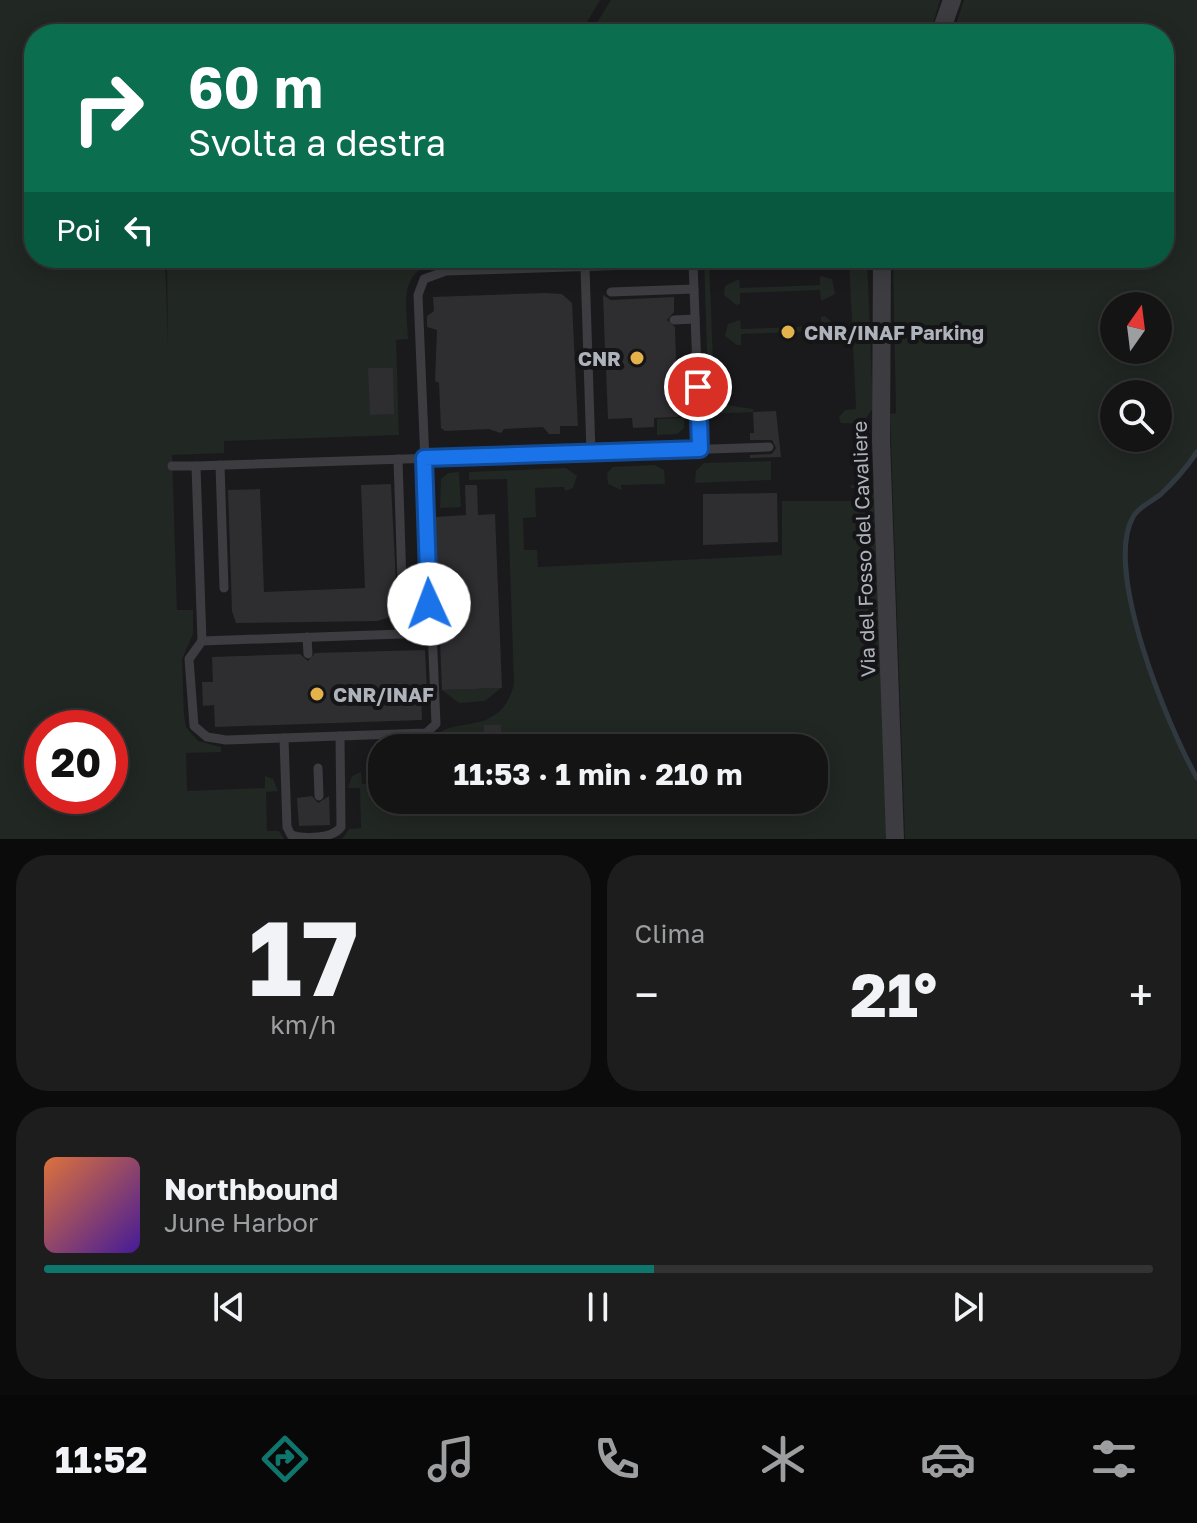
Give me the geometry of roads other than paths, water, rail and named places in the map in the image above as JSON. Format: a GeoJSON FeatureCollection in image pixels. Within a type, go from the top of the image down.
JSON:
{"type":"FeatureCollection","features":[{"type":"Feature","properties":{"kind":"street"},"geometry":{"type":"LineString","coordinates":[[944,24],[952,0]]}},
{"type":"Feature","properties":{"kind":"street","name":"Via del Fosso del Cavaliere"},"geometry":{"type":"LineString","coordinates":[[882,268],[881,440],[895,839]]}},
{"type":"Feature","properties":{"kind":"lane"},"geometry":{"type":"LineString","coordinates":[[196,466],[202,641],[189,659],[194,726],[215,740],[432,731],[436,717],[430,633],[418,295],[424,279],[446,271],[550,268]]}},
{"type":"Feature","properties":{"kind":"lane"},"geometry":{"type":"LineString","coordinates":[[585,268],[591,453]]}},
{"type":"Feature","properties":{"kind":"lane"},"geometry":{"type":"LineString","coordinates":[[693,268],[700,449]]}},
{"type":"Feature","properties":{"kind":"lane"},"geometry":{"type":"LineString","coordinates":[[611,292],[694,289]]}},
{"type":"Feature","properties":{"kind":"lane"},"geometry":{"type":"LineString","coordinates":[[674,320],[695,319]]}},
{"type":"Feature","properties":{"kind":"lane"},"geometry":{"type":"LineString","coordinates":[[676,371],[697,369]]}},
{"type":"Feature","properties":{"kind":"lane"},"geometry":{"type":"LineString","coordinates":[[677,388],[698,387]]}},
{"type":"Feature","properties":{"kind":"lane"},"geometry":{"type":"LineString","coordinates":[[172,466],[769,447]]}},
{"type":"Feature","properties":{"kind":"lane"},"geometry":{"type":"LineString","coordinates":[[398,459],[402,583]]}},
{"type":"Feature","properties":{"kind":"lane"},"geometry":{"type":"LineString","coordinates":[[220,465],[224,588]]}},
{"type":"Feature","properties":{"kind":"lane"},"geometry":{"type":"LineString","coordinates":[[202,641],[430,633]]}},
{"type":"Feature","properties":{"kind":"lane"},"geometry":{"type":"LineString","coordinates":[[307,637],[308,654]]}},
{"type":"Feature","properties":{"kind":"lane"},"geometry":{"type":"LineString","coordinates":[[284,738],[287,827],[291,835],[300,838],[332,836],[341,827],[340,736]]}},
{"type":"Feature","properties":{"kind":"lane"},"geometry":{"type":"LineString","coordinates":[[318,768],[319,796]]}},
{"type":"Feature","properties":{"kind":"waterway"},"geometry":{"type":"LineString","coordinates":[[1197,452],[1158,497],[1135,513],[1126,541],[1126,573],[1143,648],[1156,687],[1197,778]]}},
{"type":"Feature","properties":{"kind":"place","name":"CNR/INAF Parking"},"geometry":{"type":"Point","coordinates":[788,332]}},
{"type":"Feature","properties":{"kind":"place","name":"CNR"},"geometry":{"type":"Point","coordinates":[637,358]}},
{"type":"Feature","properties":{"kind":"place","name":"CNR/INAF"},"geometry":{"type":"Point","coordinates":[317,694]}}]}
